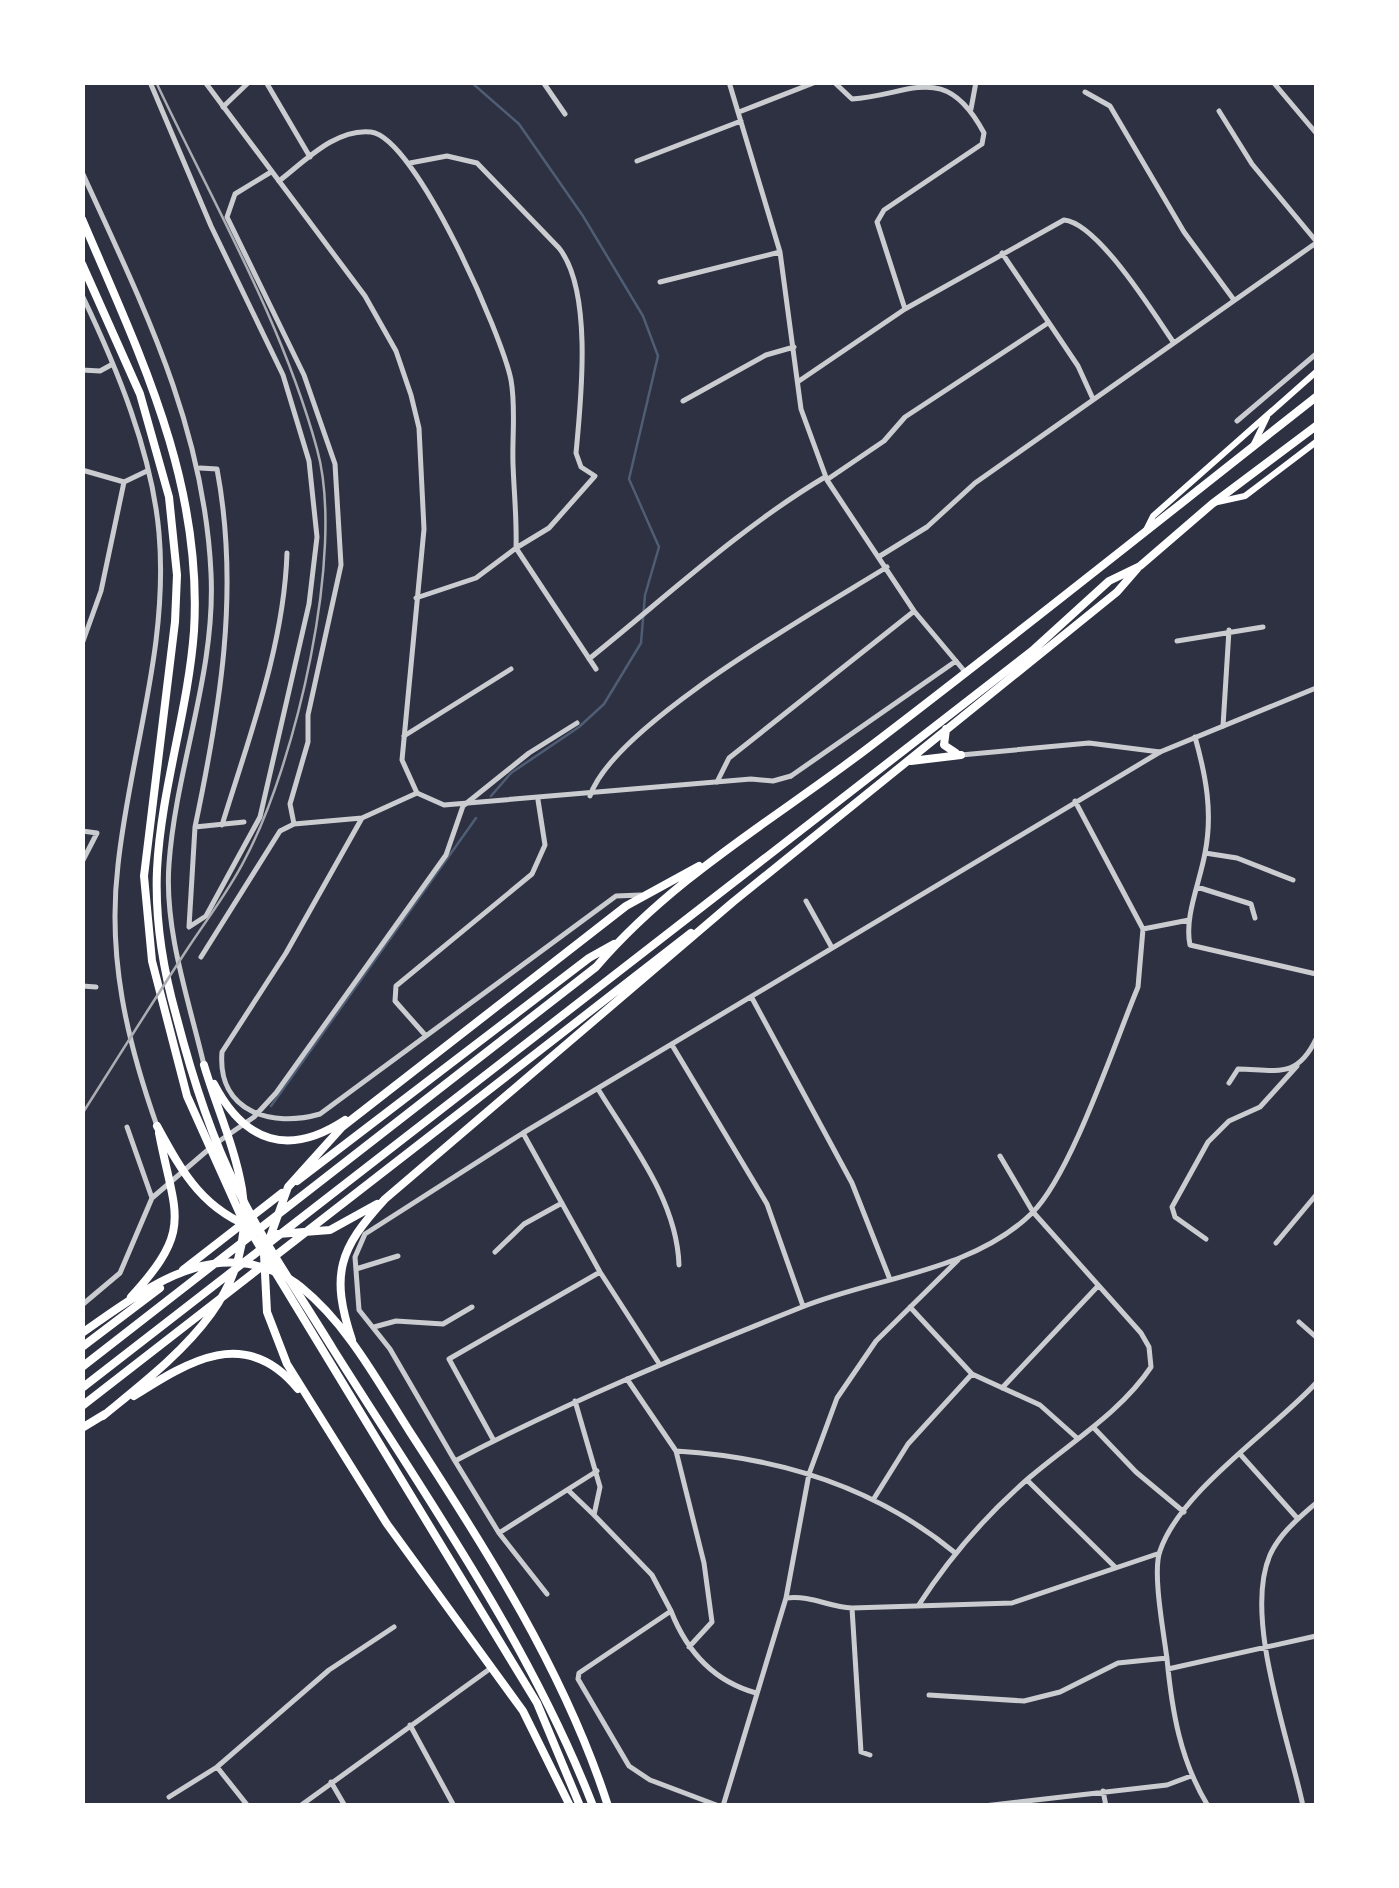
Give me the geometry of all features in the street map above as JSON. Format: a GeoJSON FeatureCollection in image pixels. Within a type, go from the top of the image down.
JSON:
{"type":"FeatureCollection","features":[{"type":"Feature","properties":{"kind":"main road"},"geometry":{"type":"LineString","coordinates":[[82,219],[168,426],[185,494],[194,574],[188,686],[160,838],[158,918],[174,1009],[192,1074],[236,1186],[547,1698],[593,1806]]}},
{"type":"Feature","properties":{"kind":"main road"},"geometry":{"type":"LineString","coordinates":[[82,264],[154,431],[174,534],[175,622],[148,818],[145,922],[162,1007],[187,1096],[218,1171],[537,1703],[580,1806]]}},
{"type":"Feature","properties":{"kind":"main road"},"geometry":{"type":"LineString","coordinates":[[1146,530],[1152,516],[1316,372]]}},
{"type":"Feature","properties":{"kind":"main road"},"geometry":{"type":"LineString","coordinates":[[82,1367],[596,967],[618,942],[708,861],[966,673],[1316,398]]}},
{"type":"Feature","properties":{"kind":"main road"},"geometry":{"type":"LineString","coordinates":[[1252,447],[1270,411]]}},
{"type":"Feature","properties":{"kind":"main road"},"geometry":{"type":"LineString","coordinates":[[352,1340],[339,1298],[341,1264],[357,1230],[386,1199],[733,902],[1117,592],[1140,566],[1212,504],[1316,426]]}},
{"type":"Feature","properties":{"kind":"main road"},"geometry":{"type":"LineString","coordinates":[[1212,504],[1244,496],[1316,442]]}},
{"type":"Feature","properties":{"kind":"main road"},"geometry":{"type":"LineString","coordinates":[[82,1388],[1032,650],[1109,581],[1140,566]]}},
{"type":"Feature","properties":{"kind":"main road"},"geometry":{"type":"LineString","coordinates":[[946,728],[944,744],[961,754]]}},
{"type":"Feature","properties":{"kind":"main road"},"geometry":{"type":"LineString","coordinates":[[907,761],[961,754]]}},
{"type":"Feature","properties":{"kind":"main road"},"geometry":{"type":"LineString","coordinates":[[204,1065],[238,1119],[270,1138],[286,1142],[324,1134],[641,896],[708,861]]}},
{"type":"Feature","properties":{"kind":"main road"},"geometry":{"type":"LineString","coordinates":[[82,1406],[612,991],[733,902]]}},
{"type":"Feature","properties":{"kind":"main road"},"geometry":{"type":"LineString","coordinates":[[82,1348],[589,958],[618,942]]}},
{"type":"Feature","properties":{"kind":"main road"},"geometry":{"type":"LineString","coordinates":[[102,1416],[206,1326],[226,1292],[241,1252],[242,1190],[204,1065]]}},
{"type":"Feature","properties":{"kind":"main road"},"geometry":{"type":"LineString","coordinates":[[374,1100],[319,1150],[288,1187],[264,1254],[264,1290],[274,1336],[316,1411],[374,1499],[530,1723],[570,1806]]}},
{"type":"Feature","properties":{"kind":"main road"},"geometry":{"type":"LineString","coordinates":[[157,1126],[196,1192],[232,1221],[256,1229],[312,1234],[330,1230],[386,1199]]}},
{"type":"Feature","properties":{"kind":"main road"},"geometry":{"type":"LineString","coordinates":[[124,1304],[162,1264],[176,1229],[176,1204],[157,1126]]}},
{"type":"Feature","properties":{"kind":"main road"},"geometry":{"type":"LineString","coordinates":[[82,1333],[124,1304],[196,1268],[240,1263],[280,1274],[303,1288],[352,1340],[524,1616],[562,1692],[608,1806]]}},
{"type":"Feature","properties":{"kind":"main road"},"geometry":{"type":"LineString","coordinates":[[82,1428],[182,1366],[221,1353],[240,1353],[276,1367],[316,1411]]}},
{"type":"Feature","properties":{"kind":"street"},"geometry":{"type":"LineString","coordinates":[[150,82],[211,226],[283,374],[301,429],[314,495],[316,570],[270,786],[260,817],[218,898],[206,916],[189,927],[194,827],[220,705],[228,609],[217,469],[200,468]]}},
{"type":"Feature","properties":{"kind":"street"},"geometry":{"type":"LineString","coordinates":[[205,82],[365,296],[403,368],[420,445],[424,529],[402,738],[405,774],[417,792],[444,806],[464,806],[717,782],[773,781],[791,776],[956,661]]}},
{"type":"Feature","properties":{"kind":"street"},"geometry":{"type":"LineString","coordinates":[[222,107],[249,82]]}},
{"type":"Feature","properties":{"kind":"street"},"geometry":{"type":"LineString","coordinates":[[266,82],[310,157]]}},
{"type":"Feature","properties":{"kind":"street"},"geometry":{"type":"LineString","coordinates":[[543,82],[565,114]]}},
{"type":"Feature","properties":{"kind":"street"},"geometry":{"type":"LineString","coordinates":[[729,82],[780,252],[801,409],[826,478],[914,611],[966,673]]}},
{"type":"Feature","properties":{"kind":"street"},"geometry":{"type":"LineString","coordinates":[[738,112],[816,82]]}},
{"type":"Feature","properties":{"kind":"street"},"geometry":{"type":"LineString","coordinates":[[834,82],[852,99],[922,83],[971,109]]}},
{"type":"Feature","properties":{"kind":"street"},"geometry":{"type":"LineString","coordinates":[[904,309],[878,222],[884,210],[984,141],[971,109],[976,82]]}},
{"type":"Feature","properties":{"kind":"street"},"geometry":{"type":"LineString","coordinates":[[1273,82],[1316,133]]}},
{"type":"Feature","properties":{"kind":"street"},"geometry":{"type":"LineString","coordinates":[[1085,92],[1110,106],[1184,232],[1234,300]]}},
{"type":"Feature","properties":{"kind":"street"},"geometry":{"type":"LineString","coordinates":[[880,556],[927,527],[975,483],[1093,399],[1110,392],[1316,242],[1252,164],[1219,112]]}},
{"type":"Feature","properties":{"kind":"street"},"geometry":{"type":"LineString","coordinates":[[637,161],[741,121]]}},
{"type":"Feature","properties":{"kind":"street"},"geometry":{"type":"LineString","coordinates":[[278,181],[339,137],[371,132],[394,143],[410,164],[483,301],[510,375],[516,548],[596,668]]}},
{"type":"Feature","properties":{"kind":"street"},"geometry":{"type":"LineString","coordinates":[[410,164],[447,156],[477,163],[559,248],[568,264],[581,324],[576,452],[582,466],[595,476],[550,528],[476,578],[416,598]]}},
{"type":"Feature","properties":{"kind":"street"},"geometry":{"type":"LineString","coordinates":[[82,172],[170,371],[200,468],[212,575],[210,632],[203,690],[168,868],[173,920],[204,1065]]}},
{"type":"Feature","properties":{"kind":"street"},"geometry":{"type":"LineString","coordinates":[[271,172],[235,194],[227,216],[324,425],[335,464],[341,565],[308,715],[308,742],[290,804],[294,824]]}},
{"type":"Feature","properties":{"kind":"street"},"geometry":{"type":"LineString","coordinates":[[799,381],[904,309],[1058,222],[1077,222],[1121,269],[1174,342]]}},
{"type":"Feature","properties":{"kind":"street"},"geometry":{"type":"LineString","coordinates":[[660,282],[780,252]]}},
{"type":"Feature","properties":{"kind":"street"},"geometry":{"type":"LineString","coordinates":[[1002,254],[1093,399]]}},
{"type":"Feature","properties":{"kind":"street"},"geometry":{"type":"LineString","coordinates":[[82,295],[148,471],[159,532],[160,621],[117,866],[116,921],[119,994],[157,1126]]}},
{"type":"Feature","properties":{"kind":"street"},"geometry":{"type":"LineString","coordinates":[[589,659],[767,512],[884,442],[905,417],[1048,322]]}},
{"type":"Feature","properties":{"kind":"street"},"geometry":{"type":"LineString","coordinates":[[683,400],[766,355],[794,347]]}},
{"type":"Feature","properties":{"kind":"street"},"geometry":{"type":"LineString","coordinates":[[1238,421],[1316,354]]}},
{"type":"Feature","properties":{"kind":"street"},"geometry":{"type":"LineString","coordinates":[[82,370],[100,372],[111,365]]}},
{"type":"Feature","properties":{"kind":"street"},"geometry":{"type":"LineString","coordinates":[[82,470],[124,482],[148,471]]}},
{"type":"Feature","properties":{"kind":"street"},"geometry":{"type":"LineString","coordinates":[[82,644],[100,591],[124,482]]}},
{"type":"Feature","properties":{"kind":"street"},"geometry":{"type":"LineString","coordinates":[[222,825],[251,739],[282,604],[287,553]]}},
{"type":"Feature","properties":{"kind":"street"},"geometry":{"type":"LineString","coordinates":[[590,796],[600,773],[683,698],[887,567]]}},
{"type":"Feature","properties":{"kind":"street"},"geometry":{"type":"LineString","coordinates":[[717,782],[729,758],[914,611]]}},
{"type":"Feature","properties":{"kind":"street"},"geometry":{"type":"LineString","coordinates":[[1177,641],[1263,627]]}},
{"type":"Feature","properties":{"kind":"street"},"geometry":{"type":"LineString","coordinates":[[1223,726],[1229,630]]}},
{"type":"Feature","properties":{"kind":"street"},"geometry":{"type":"LineString","coordinates":[[402,738],[512,668]]}},
{"type":"Feature","properties":{"kind":"street"},"geometry":{"type":"LineString","coordinates":[[548,1594],[500,1533],[374,1327],[359,1310],[357,1248],[366,1234],[523,1133],[1160,752],[1316,688]]}},
{"type":"Feature","properties":{"kind":"street"},"geometry":{"type":"LineString","coordinates":[[82,1305],[120,1273],[152,1198],[174,1175],[254,1117],[276,1093],[446,854],[464,806],[529,753],[577,723]]}},
{"type":"Feature","properties":{"kind":"street"},"geometry":{"type":"LineString","coordinates":[[1195,737],[1208,788],[1205,853],[1188,941],[1192,948],[1316,974]]}},
{"type":"Feature","properties":{"kind":"street"},"geometry":{"type":"LineString","coordinates":[[961,754],[1089,744],[1160,752]]}},
{"type":"Feature","properties":{"kind":"street"},"geometry":{"type":"LineString","coordinates":[[201,956],[275,836],[294,824],[362,818],[417,792]]}},
{"type":"Feature","properties":{"kind":"street"},"geometry":{"type":"LineString","coordinates":[[426,1036],[395,1001],[396,986],[532,874],[546,845],[538,800]]}},
{"type":"Feature","properties":{"kind":"street"},"geometry":{"type":"LineString","coordinates":[[455,1461],[575,1401],[803,1306],[981,1249],[1033,1212],[1056,1176],[1138,987],[1143,929],[1075,801]]}},
{"type":"Feature","properties":{"kind":"street"},"geometry":{"type":"LineString","coordinates":[[362,818],[286,953],[222,1052],[226,1084],[239,1105],[254,1117],[303,1119],[320,1114],[616,896],[641,896]]}},
{"type":"Feature","properties":{"kind":"street"},"geometry":{"type":"LineString","coordinates":[[194,827],[244,822]]}},
{"type":"Feature","properties":{"kind":"street"},"geometry":{"type":"LineString","coordinates":[[82,832],[97,833],[98,838],[82,862]]}},
{"type":"Feature","properties":{"kind":"street"},"geometry":{"type":"LineString","coordinates":[[1205,853],[1237,858],[1293,880]]}},
{"type":"Feature","properties":{"kind":"street"},"geometry":{"type":"LineString","coordinates":[[1197,887],[1250,904],[1255,918]]}},
{"type":"Feature","properties":{"kind":"street"},"geometry":{"type":"LineString","coordinates":[[218,898],[230,904]]}},
{"type":"Feature","properties":{"kind":"street"},"geometry":{"type":"LineString","coordinates":[[806,901],[832,947]]}},
{"type":"Feature","properties":{"kind":"street"},"geometry":{"type":"LineString","coordinates":[[1143,929],[1190,920]]}},
{"type":"Feature","properties":{"kind":"street"},"geometry":{"type":"LineString","coordinates":[[82,986],[96,987]]}},
{"type":"Feature","properties":{"kind":"street"},"geometry":{"type":"LineString","coordinates":[[751,997],[852,1183],[888,1277]]}},
{"type":"Feature","properties":{"kind":"street"},"geometry":{"type":"LineString","coordinates":[[1206,1239],[1175,1217],[1176,1198],[1213,1136],[1229,1122],[1260,1107],[1307,1058],[1316,1039]]}},
{"type":"Feature","properties":{"kind":"street"},"geometry":{"type":"LineString","coordinates":[[672,1045],[768,1204],[803,1306]]}},
{"type":"Feature","properties":{"kind":"street"},"geometry":{"type":"LineString","coordinates":[[1230,1082],[1238,1069],[1269,1072],[1297,1066]]}},
{"type":"Feature","properties":{"kind":"street"},"geometry":{"type":"LineString","coordinates":[[598,1088],[664,1198],[678,1238],[679,1265]]}},
{"type":"Feature","properties":{"kind":"street"},"geometry":{"type":"LineString","coordinates":[[127,1127],[152,1198]]}},
{"type":"Feature","properties":{"kind":"street"},"geometry":{"type":"LineString","coordinates":[[523,1133],[600,1272],[660,1365]]}},
{"type":"Feature","properties":{"kind":"street"},"geometry":{"type":"LineString","coordinates":[[918,1606],[955,1553],[1027,1480],[1092,1427],[1150,1366],[1148,1347],[1141,1334],[1033,1212],[1000,1156]]}},
{"type":"Feature","properties":{"kind":"street"},"geometry":{"type":"LineString","coordinates":[[1276,1243],[1316,1194]]}},
{"type":"Feature","properties":{"kind":"street"},"geometry":{"type":"LineString","coordinates":[[495,1252],[524,1224],[562,1203]]}},
{"type":"Feature","properties":{"kind":"street"},"geometry":{"type":"LineString","coordinates":[[356,1269],[398,1256]]}},
{"type":"Feature","properties":{"kind":"street"},"geometry":{"type":"LineString","coordinates":[[671,1611],[581,1668],[578,1680],[629,1766],[650,1780],[721,1806],[786,1598],[809,1474],[837,1398],[854,1368],[960,1258]]}},
{"type":"Feature","properties":{"kind":"street"},"geometry":{"type":"LineString","coordinates":[[494,1441],[449,1359],[600,1272]]}},
{"type":"Feature","properties":{"kind":"street"},"geometry":{"type":"LineString","coordinates":[[1002,1388],[1098,1286]]}},
{"type":"Feature","properties":{"kind":"street"},"geometry":{"type":"LineString","coordinates":[[910,1307],[972,1374],[1040,1404],[1077,1438]]}},
{"type":"Feature","properties":{"kind":"street"},"geometry":{"type":"LineString","coordinates":[[374,1327],[396,1322],[443,1324],[472,1308]]}},
{"type":"Feature","properties":{"kind":"street"},"geometry":{"type":"LineString","coordinates":[[1299,1322],[1316,1336]]}},
{"type":"Feature","properties":{"kind":"street"},"geometry":{"type":"LineString","coordinates":[[873,1500],[908,1444],[972,1374]]}},
{"type":"Feature","properties":{"kind":"street"},"geometry":{"type":"LineString","coordinates":[[627,1379],[676,1451],[712,1604],[712,1622],[688,1648]]}},
{"type":"Feature","properties":{"kind":"street"},"geometry":{"type":"LineString","coordinates":[[1208,1806],[1191,1776],[1170,1704],[1158,1554],[1184,1512],[1316,1383]]}},
{"type":"Feature","properties":{"kind":"street"},"geometry":{"type":"LineString","coordinates":[[575,1401],[600,1486],[594,1515]]}},
{"type":"Feature","properties":{"kind":"street"},"geometry":{"type":"LineString","coordinates":[[1092,1427],[1184,1512]]}},
{"type":"Feature","properties":{"kind":"street"},"geometry":{"type":"LineString","coordinates":[[676,1451],[734,1455],[809,1474],[909,1517],[955,1553]]}},
{"type":"Feature","properties":{"kind":"street"},"geometry":{"type":"LineString","coordinates":[[1240,1454],[1298,1519]]}},
{"type":"Feature","properties":{"kind":"street"},"geometry":{"type":"LineString","coordinates":[[500,1533],[597,1471]]}},
{"type":"Feature","properties":{"kind":"street"},"geometry":{"type":"LineString","coordinates":[[1027,1480],[1115,1567]]}},
{"type":"Feature","properties":{"kind":"street"},"geometry":{"type":"LineString","coordinates":[[568,1490],[652,1575],[688,1648],[725,1682],[757,1694]]}},
{"type":"Feature","properties":{"kind":"street"},"geometry":{"type":"LineString","coordinates":[[1303,1806],[1260,1635],[1270,1556],[1298,1519],[1316,1503]]}},
{"type":"Feature","properties":{"kind":"street"},"geometry":{"type":"LineString","coordinates":[[786,1598],[807,1595],[852,1608],[1012,1602],[1158,1554]]}},
{"type":"Feature","properties":{"kind":"street"},"geometry":{"type":"LineString","coordinates":[[852,1608],[861,1752],[870,1755]]}},
{"type":"Feature","properties":{"kind":"street"},"geometry":{"type":"LineString","coordinates":[[169,1797],[217,1767],[328,1670],[394,1627]]}},
{"type":"Feature","properties":{"kind":"street"},"geometry":{"type":"LineString","coordinates":[[1168,1670],[1265,1644],[1316,1636]]}},
{"type":"Feature","properties":{"kind":"street"},"geometry":{"type":"LineString","coordinates":[[929,1696],[1024,1701],[1060,1692],[1118,1663],[1166,1658]]}},
{"type":"Feature","properties":{"kind":"street"},"geometry":{"type":"LineString","coordinates":[[300,1806],[491,1668]]}},
{"type":"Feature","properties":{"kind":"street"},"geometry":{"type":"LineString","coordinates":[[410,1724],[454,1806]]}},
{"type":"Feature","properties":{"kind":"street"},"geometry":{"type":"LineString","coordinates":[[217,1767],[248,1806]]}},
{"type":"Feature","properties":{"kind":"street"},"geometry":{"type":"LineString","coordinates":[[984,1806],[1167,1785],[1191,1776]]}},
{"type":"Feature","properties":{"kind":"street"},"geometry":{"type":"LineString","coordinates":[[331,1782],[344,1806]]}},
{"type":"Feature","properties":{"kind":"street"},"geometry":{"type":"LineString","coordinates":[[1103,1792],[1106,1806]]}},
{"type":"Feature","properties":{"kind":"waterway"},"geometry":{"type":"LineString","coordinates":[[471,82],[519,124],[583,216],[643,316],[658,356],[629,479],[659,547],[645,595],[641,643],[604,704],[579,727],[511,773],[491,796]]}},
{"type":"Feature","properties":{"kind":"waterway"},"geometry":{"type":"LineString","coordinates":[[271,1106],[476,818]]}},
{"type":"Feature","properties":{"kind":"railway"},"geometry":{"type":"LineString","coordinates":[[82,1114],[232,882],[264,819],[311,657],[325,543],[324,492],[317,449],[285,354],[156,82]]}}]}
